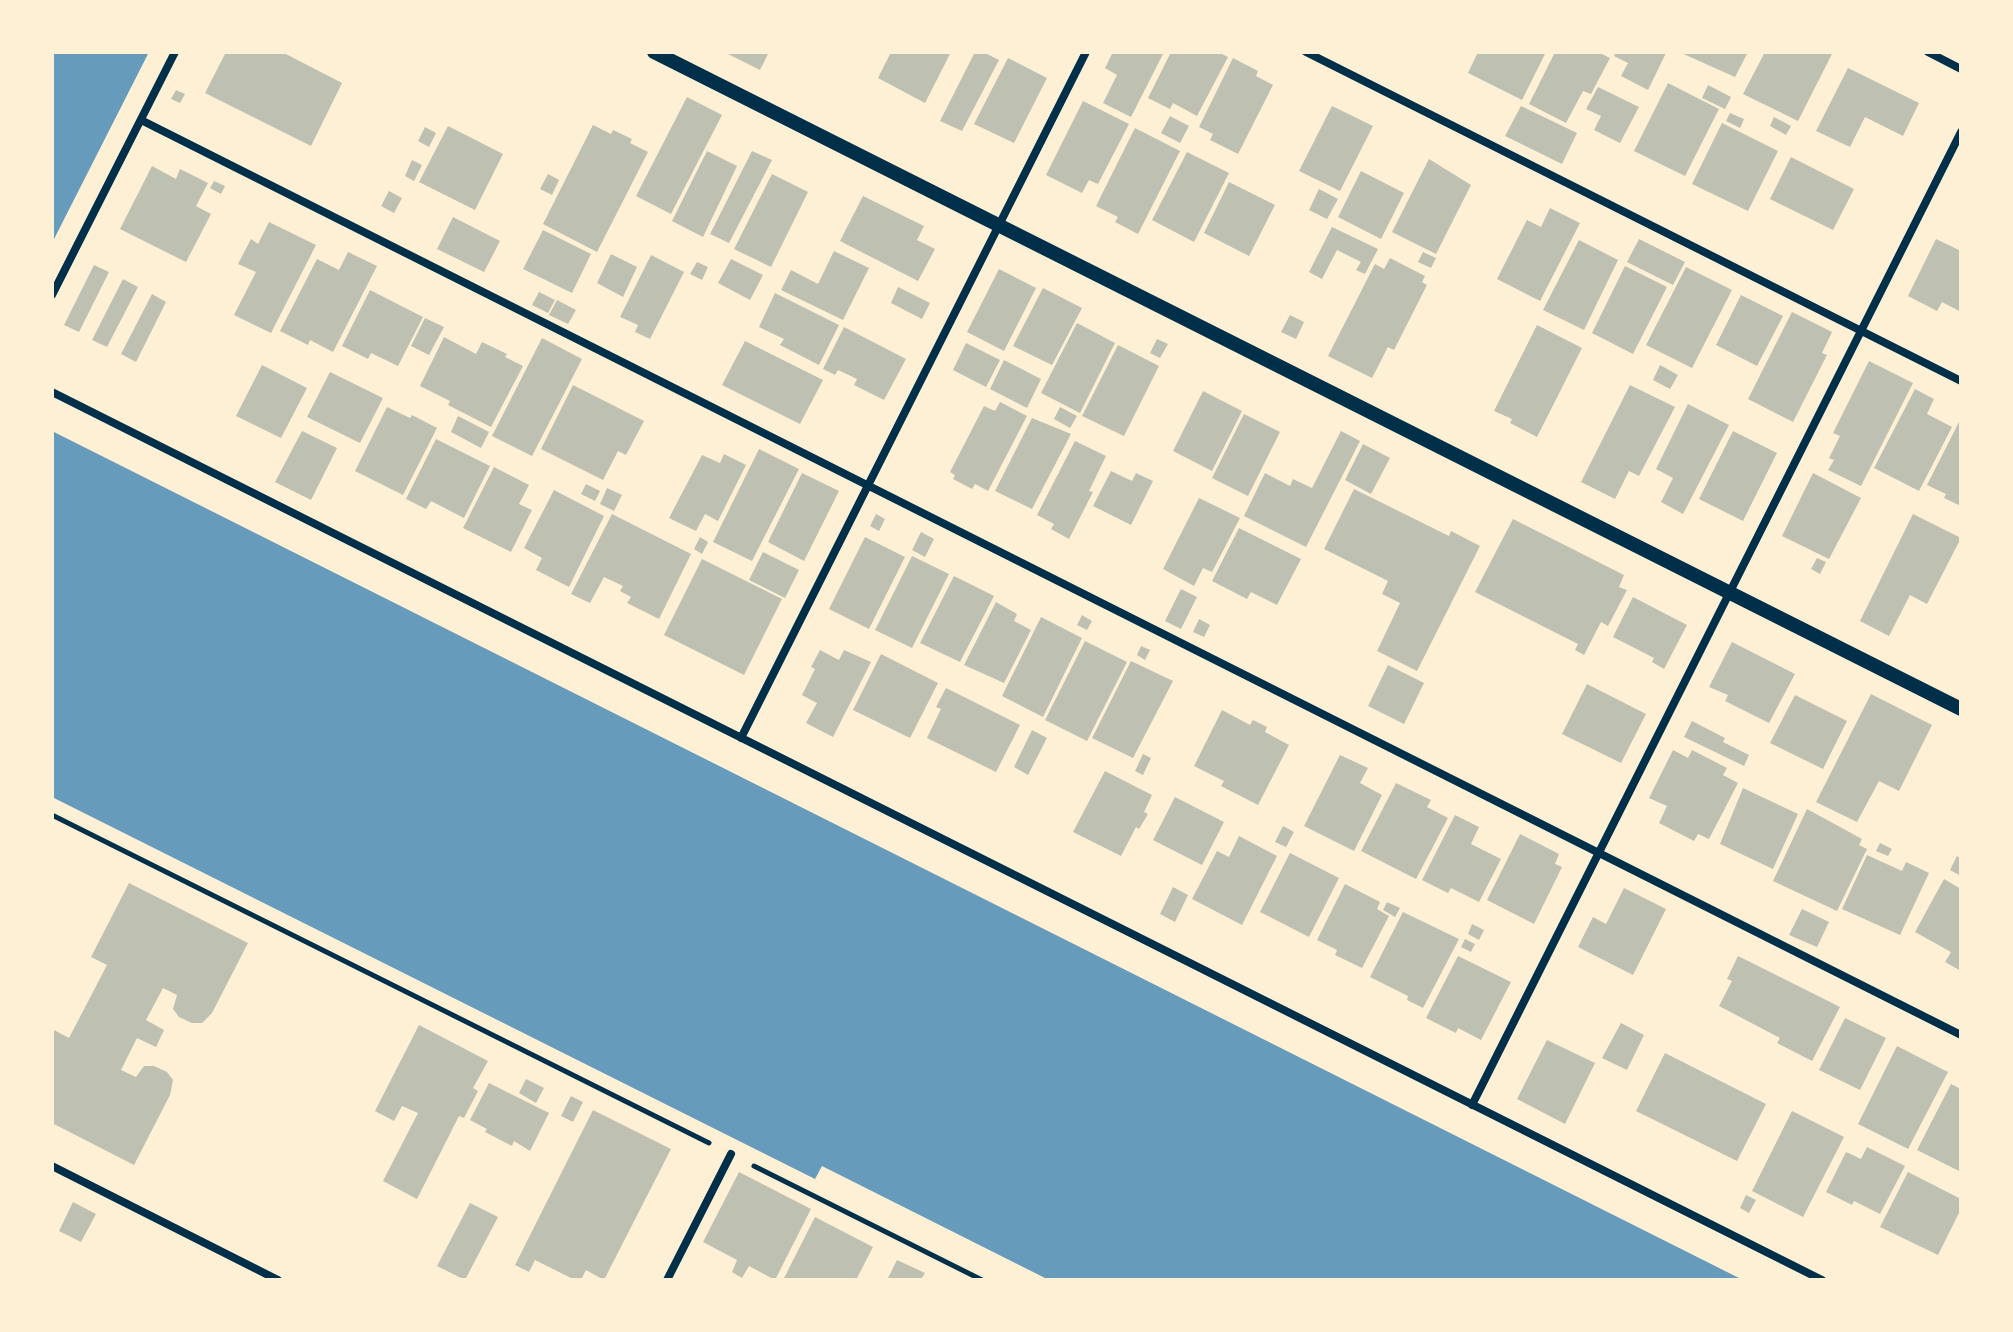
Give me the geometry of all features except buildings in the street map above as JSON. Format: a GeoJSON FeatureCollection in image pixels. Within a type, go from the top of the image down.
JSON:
{"type":"FeatureCollection","features":[{"type":"Feature","properties":{"kind":"street"},"geometry":{"type":"LineString","coordinates":[[52,295],[175,52]]}},
{"type":"Feature","properties":{"kind":"street"},"geometry":{"type":"LineString","coordinates":[[654,52],[1961,709]]}},
{"type":"Feature","properties":{"kind":"street"},"geometry":{"type":"LineString","coordinates":[[741,738],[1086,52]]}},
{"type":"Feature","properties":{"kind":"street"},"geometry":{"type":"LineString","coordinates":[[1306,52],[1961,381]]}},
{"type":"Feature","properties":{"kind":"street"},"geometry":{"type":"LineString","coordinates":[[1928,52],[1961,69]]}},
{"type":"Feature","properties":{"kind":"street"},"geometry":{"type":"LineString","coordinates":[[141,120],[1961,1035]]}},
{"type":"Feature","properties":{"kind":"street"},"geometry":{"type":"LineString","coordinates":[[1472,1105],[1961,132]]}},
{"type":"Feature","properties":{"kind":"street"},"geometry":{"type":"LineString","coordinates":[[52,392],[1822,1280]]}},
{"type":"Feature","properties":{"kind":"street"},"geometry":{"type":"LineString","coordinates":[[667,1280],[731,1154]]}},
{"type":"Feature","properties":{"kind":"street"},"geometry":{"type":"LineString","coordinates":[[52,1166],[278,1280]]}},
{"type":"Feature","properties":{"kind":"path"},"geometry":{"type":"LineString","coordinates":[[52,815],[982,1280]]}},
{"type":"Feature","properties":{"kind":"water"},"geometry":{"type":"Polygon","coordinates":[[[52,52],[149,52],[52,243],[52,52]]]}},
{"type":"Feature","properties":{"kind":"water"},"geometry":{"type":"Polygon","coordinates":[[[52,431],[1743,1280],[1049,1280],[822,1166],[815,1179],[52,797],[52,431]]]}}]}
